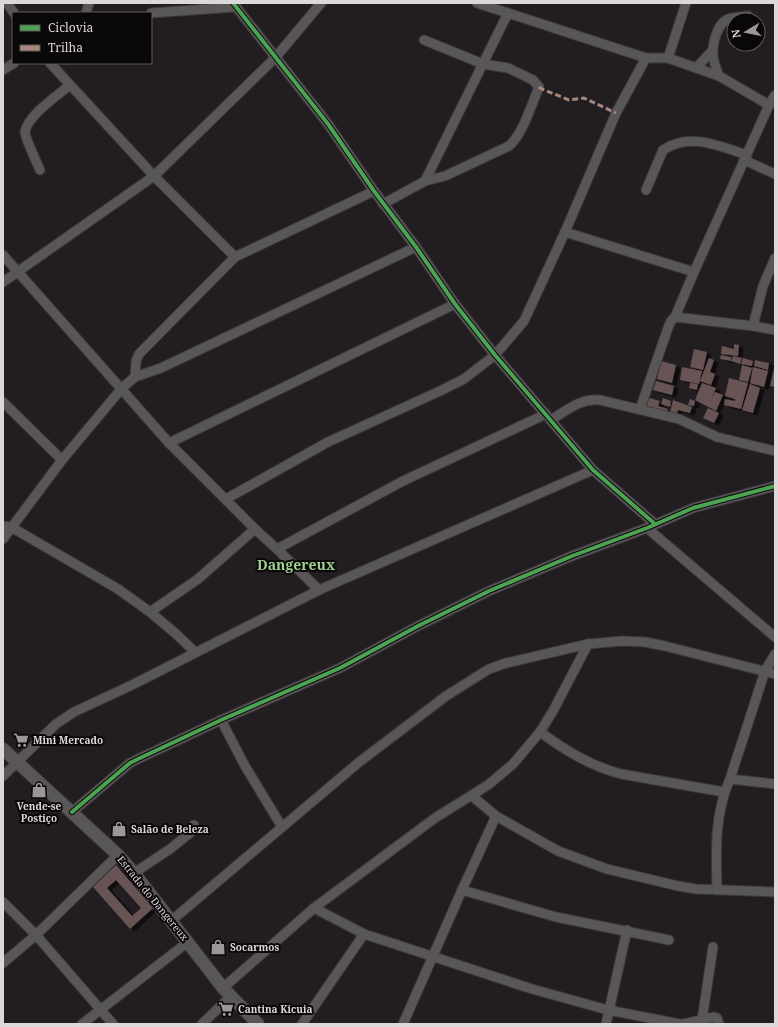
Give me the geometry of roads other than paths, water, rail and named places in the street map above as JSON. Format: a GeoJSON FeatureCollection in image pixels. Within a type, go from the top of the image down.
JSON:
{"type":"FeatureCollection","features":[{"type":"Feature","properties":{"kind":"main road","name":"Estrada do Dangereux"},"geometry":{"type":"LineString","coordinates":[[3,749],[118,855],[134,873],[227,992],[258,1024]]}},
{"type":"Feature","properties":{"kind":"street"},"geometry":{"type":"LineString","coordinates":[[7,3],[13,12]]}},
{"type":"Feature","properties":{"kind":"street"},"geometry":{"type":"LineString","coordinates":[[3,282],[154,176],[276,58],[321,3]]}},
{"type":"Feature","properties":{"kind":"street"},"geometry":{"type":"LineString","coordinates":[[477,3],[646,58],[668,58],[719,76],[769,105]]}},
{"type":"Feature","properties":{"kind":"street"},"geometry":{"type":"LineString","coordinates":[[668,58],[686,3]]}},
{"type":"Feature","properties":{"kind":"street"},"geometry":{"type":"LineString","coordinates":[[152,13],[234,5],[328,124],[455,304],[495,355],[593,470],[651,526],[775,637]]}},
{"type":"Feature","properties":{"kind":"street"},"geometry":{"type":"LineString","coordinates":[[425,181],[508,13]]}},
{"type":"Feature","properties":{"kind":"street"},"geometry":{"type":"LineString","coordinates":[[719,76],[712,51],[716,36],[722,23],[726,21]]}},
{"type":"Feature","properties":{"kind":"street"},"geometry":{"type":"LineString","coordinates":[[383,204],[425,181],[446,176],[509,146],[515,141],[539,87],[533,80],[508,68],[483,64],[424,40]]}},
{"type":"Feature","properties":{"kind":"street"},"geometry":{"type":"LineString","coordinates":[[696,68],[712,51]]}},
{"type":"Feature","properties":{"kind":"street"},"geometry":{"type":"LineString","coordinates":[[226,499],[328,442],[464,379],[495,355],[524,321],[565,232],[616,113],[646,58]]}},
{"type":"Feature","properties":{"kind":"street"},"geometry":{"type":"LineString","coordinates":[[3,70],[12,64]]}},
{"type":"Feature","properties":{"kind":"street"},"geometry":{"type":"LineString","coordinates":[[51,64],[154,176],[235,257]]}},
{"type":"Feature","properties":{"kind":"street"},"geometry":{"type":"LineString","coordinates":[[40,170],[25,133],[28,123],[36,114],[70,85]]}},
{"type":"Feature","properties":{"kind":"street"},"geometry":{"type":"LineString","coordinates":[[640,409],[671,321],[675,317],[775,94]]}},
{"type":"Feature","properties":{"kind":"street"},"geometry":{"type":"LineString","coordinates":[[646,190],[663,150],[668,146],[678,143],[698,140],[708,142],[746,158],[775,174]]}},
{"type":"Feature","properties":{"kind":"street"},"geometry":{"type":"LineString","coordinates":[[136,377],[136,361],[139,354],[235,257],[374,191]]}},
{"type":"Feature","properties":{"kind":"street"},"geometry":{"type":"LineString","coordinates":[[565,232],[694,272]]}},
{"type":"Feature","properties":{"kind":"street"},"geometry":{"type":"LineString","coordinates":[[3,539],[7,526],[122,388],[136,377],[161,368],[416,247]]}},
{"type":"Feature","properties":{"kind":"street"},"geometry":{"type":"LineString","coordinates":[[3,255],[170,444],[255,530],[278,549],[319,590]]}},
{"type":"Feature","properties":{"kind":"street"},"geometry":{"type":"LineString","coordinates":[[753,326],[763,286],[775,258]]}},
{"type":"Feature","properties":{"kind":"street"},"geometry":{"type":"LineString","coordinates":[[170,444],[455,304]]}},
{"type":"Feature","properties":{"kind":"street"},"geometry":{"type":"LineString","coordinates":[[675,317],[775,330]]}},
{"type":"Feature","properties":{"kind":"street"},"geometry":{"type":"LineString","coordinates":[[278,549],[403,481],[584,401],[592,399],[679,419],[717,437],[775,451]]}},
{"type":"Feature","properties":{"kind":"street"},"geometry":{"type":"LineString","coordinates":[[3,402],[62,460]]}},
{"type":"Feature","properties":{"kind":"street"},"geometry":{"type":"LineString","coordinates":[[3,776],[64,718],[319,590],[593,470]]}},
{"type":"Feature","properties":{"kind":"street"},"geometry":{"type":"LineString","coordinates":[[72,812],[130,763],[221,720],[340,668],[418,626],[489,591],[572,556],[699,506],[775,486]]}},
{"type":"Feature","properties":{"kind":"street"},"geometry":{"type":"LineString","coordinates":[[7,526],[118,589],[150,612],[195,652]]}},
{"type":"Feature","properties":{"kind":"street"},"geometry":{"type":"LineString","coordinates":[[150,612],[198,579],[255,530]]}},
{"type":"Feature","properties":{"kind":"street"},"geometry":{"type":"LineString","coordinates":[[170,921],[358,763],[446,696],[467,682],[506,663],[588,644],[622,641],[645,642],[665,646],[775,674]]}},
{"type":"Feature","properties":{"kind":"street"},"geometry":{"type":"LineString","coordinates":[[202,1024],[227,992],[314,908],[435,818],[472,796],[502,775],[540,732],[553,711],[588,644]]}},
{"type":"Feature","properties":{"kind":"street"},"geometry":{"type":"LineString","coordinates":[[717,890],[717,830],[724,792],[730,779],[765,671],[775,654]]}},
{"type":"Feature","properties":{"kind":"street"},"geometry":{"type":"LineString","coordinates":[[221,720],[245,766],[282,827]]}},
{"type":"Feature","properties":{"kind":"street"},"geometry":{"type":"LineString","coordinates":[[540,732],[564,749],[605,770],[724,792]]}},
{"type":"Feature","properties":{"kind":"street"},"geometry":{"type":"LineString","coordinates":[[730,779],[775,784]]}},
{"type":"Feature","properties":{"kind":"street"},"geometry":{"type":"LineString","coordinates":[[472,796],[496,816],[558,851],[607,869],[678,886],[717,890],[775,892]]}},
{"type":"Feature","properties":{"kind":"street"},"geometry":{"type":"LineString","coordinates":[[403,1024],[496,816]]}},
{"type":"Feature","properties":{"kind":"street"},"geometry":{"type":"LineString","coordinates":[[134,873],[170,850],[190,833],[194,825]]}},
{"type":"Feature","properties":{"kind":"street"},"geometry":{"type":"LineString","coordinates":[[3,963],[36,935],[118,855]]}},
{"type":"Feature","properties":{"kind":"street"},"geometry":{"type":"LineString","coordinates":[[462,890],[556,917],[627,930],[669,940]]}},
{"type":"Feature","properties":{"kind":"street"},"geometry":{"type":"LineString","coordinates":[[3,902],[36,935],[113,1024]]}},
{"type":"Feature","properties":{"kind":"street"},"geometry":{"type":"LineString","coordinates":[[314,908],[364,934],[532,989],[608,1010],[682,1024],[714,1017],[717,1018],[719,1024]]}},
{"type":"Feature","properties":{"kind":"street"},"geometry":{"type":"LineString","coordinates":[[606,1024],[627,930]]}},
{"type":"Feature","properties":{"kind":"street"},"geometry":{"type":"LineString","coordinates":[[302,1024],[364,934]]}},
{"type":"Feature","properties":{"kind":"street"},"geometry":{"type":"LineString","coordinates":[[82,1024],[188,942]]}},
{"type":"Feature","properties":{"kind":"street"},"geometry":{"type":"LineString","coordinates":[[702,1020],[714,947]]}},
{"type":"Feature","properties":{"kind":"place","name":"Mini Mercado"},"geometry":{"type":"Point","coordinates":[21,740]}},
{"type":"Feature","properties":{"kind":"place","name":"Vende-se Postiço"},"geometry":{"type":"Point","coordinates":[39,790]}},
{"type":"Feature","properties":{"kind":"place","name":"Salão de Beleza"},"geometry":{"type":"Point","coordinates":[119,829]}},
{"type":"Feature","properties":{"kind":"place","name":"Socarmos"},"geometry":{"type":"Point","coordinates":[218,947]}},
{"type":"Feature","properties":{"kind":"place","name":"Cantina Kicuia"},"geometry":{"type":"Point","coordinates":[226,1009]}},
{"type":"Feature","properties":{"kind":"district","name":"Dangereux"},"geometry":{"type":"Point","coordinates":[296,565]}}]}
